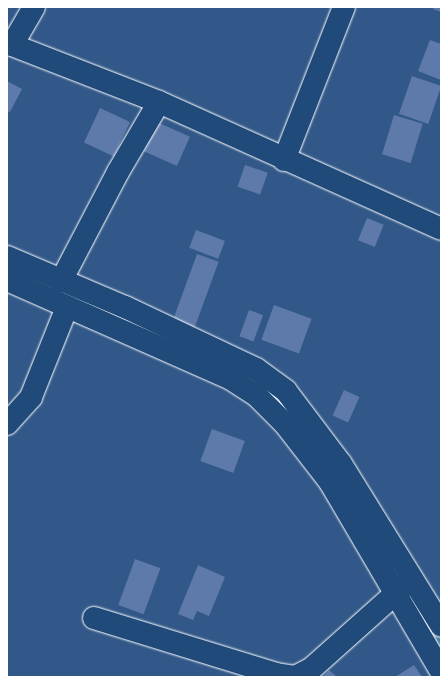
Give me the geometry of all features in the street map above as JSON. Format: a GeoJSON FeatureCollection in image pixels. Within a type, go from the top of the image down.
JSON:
{"type":"FeatureCollection","features":[{"type":"Feature","properties":{"kind":"street"},"geometry":{"type":"LineString","coordinates":[[34,7],[10,44],[159,102],[284,160],[441,229]]}},
{"type":"Feature","properties":{"kind":"street"},"geometry":{"type":"LineString","coordinates":[[284,160],[344,7]]}},
{"type":"Feature","properties":{"kind":"street"},"geometry":{"type":"LineString","coordinates":[[61,281],[118,172],[159,102]]}},
{"type":"Feature","properties":{"kind":"street"},"geometry":{"type":"LineString","coordinates":[[7,257],[125,307],[256,370],[286,391],[341,464],[441,625]]}},
{"type":"Feature","properties":{"kind":"street"},"geometry":{"type":"LineString","coordinates":[[7,280],[231,379],[258,396],[285,424],[330,482],[441,671]]}},
{"type":"Feature","properties":{"kind":"street"},"geometry":{"type":"LineString","coordinates":[[7,424],[31,397],[67,307]]}},
{"type":"Feature","properties":{"kind":"street"},"geometry":{"type":"LineString","coordinates":[[94,618],[276,675],[295,677],[311,669],[412,578]]}},
{"type":"Feature","properties":{"kind":"building"},"geometry":{"type":"Polygon","coordinates":[[[434,7],[441,7],[441,12],[433,9],[434,7]]]}},
{"type":"Feature","properties":{"kind":"building"},"geometry":{"type":"Polygon","coordinates":[[[430,40],[441,44],[441,80],[418,71],[430,40]]]}},
{"type":"Feature","properties":{"kind":"building"},"geometry":{"type":"Polygon","coordinates":[[[412,76],[441,86],[428,124],[399,114],[412,76]]]}},
{"type":"Feature","properties":{"kind":"building"},"geometry":{"type":"Polygon","coordinates":[[[7,81],[22,89],[10,112],[7,111],[7,81]]]}},
{"type":"Feature","properties":{"kind":"building"},"geometry":{"type":"Polygon","coordinates":[[[100,108],[130,122],[114,156],[84,142],[100,108]]]}},
{"type":"Feature","properties":{"kind":"building"},"geometry":{"type":"Polygon","coordinates":[[[394,115],[423,124],[411,163],[382,154],[394,115]]]}},
{"type":"Feature","properties":{"kind":"building"},"geometry":{"type":"Polygon","coordinates":[[[157,122],[190,137],[177,166],[144,151],[157,122]]]}},
{"type":"Feature","properties":{"kind":"building"},"geometry":{"type":"Polygon","coordinates":[[[245,165],[268,173],[260,195],[238,187],[245,165]]]}},
{"type":"Feature","properties":{"kind":"building"},"geometry":{"type":"Polygon","coordinates":[[[367,218],[384,225],[375,247],[358,240],[367,218]]]}},
{"type":"Feature","properties":{"kind":"building"},"geometry":{"type":"Polygon","coordinates":[[[196,230],[225,241],[218,259],[189,248],[196,230]]]}},
{"type":"Feature","properties":{"kind":"building"},"geometry":{"type":"Polygon","coordinates":[[[197,254],[219,262],[193,332],[171,324],[197,254]]]}},
{"type":"Feature","properties":{"kind":"building"},"geometry":{"type":"Polygon","coordinates":[[[274,305],[312,319],[299,353],[261,340],[274,305]]]}},
{"type":"Feature","properties":{"kind":"building"},"geometry":{"type":"Polygon","coordinates":[[[249,310],[263,315],[254,341],[239,336],[249,310]]]}},
{"type":"Feature","properties":{"kind":"building"},"geometry":{"type":"Polygon","coordinates":[[[344,390],[360,397],[348,422],[333,416],[344,390]]]}},
{"type":"Feature","properties":{"kind":"building"},"geometry":{"type":"Polygon","coordinates":[[[212,429],[245,441],[233,473],[200,461],[212,429]]]}},
{"type":"Feature","properties":{"kind":"building"},"geometry":{"type":"Polygon","coordinates":[[[135,559],[160,568],[144,614],[118,605],[135,559]]]}},
{"type":"Feature","properties":{"kind":"building"},"geometry":{"type":"Polygon","coordinates":[[[198,565],[225,577],[209,616],[197,611],[193,620],[178,614],[198,565]]]}},
{"type":"Feature","properties":{"kind":"building"},"geometry":{"type":"Polygon","coordinates":[[[414,665],[422,677],[395,677],[414,665]]]}},
{"type":"Feature","properties":{"kind":"building"},"geometry":{"type":"Polygon","coordinates":[[[329,670],[337,677],[323,677],[329,670]]]}},
{"type":"Feature","properties":{"kind":"waterway"},"geometry":{"type":"LineString","coordinates":[[431,628],[441,644]]}}]}
